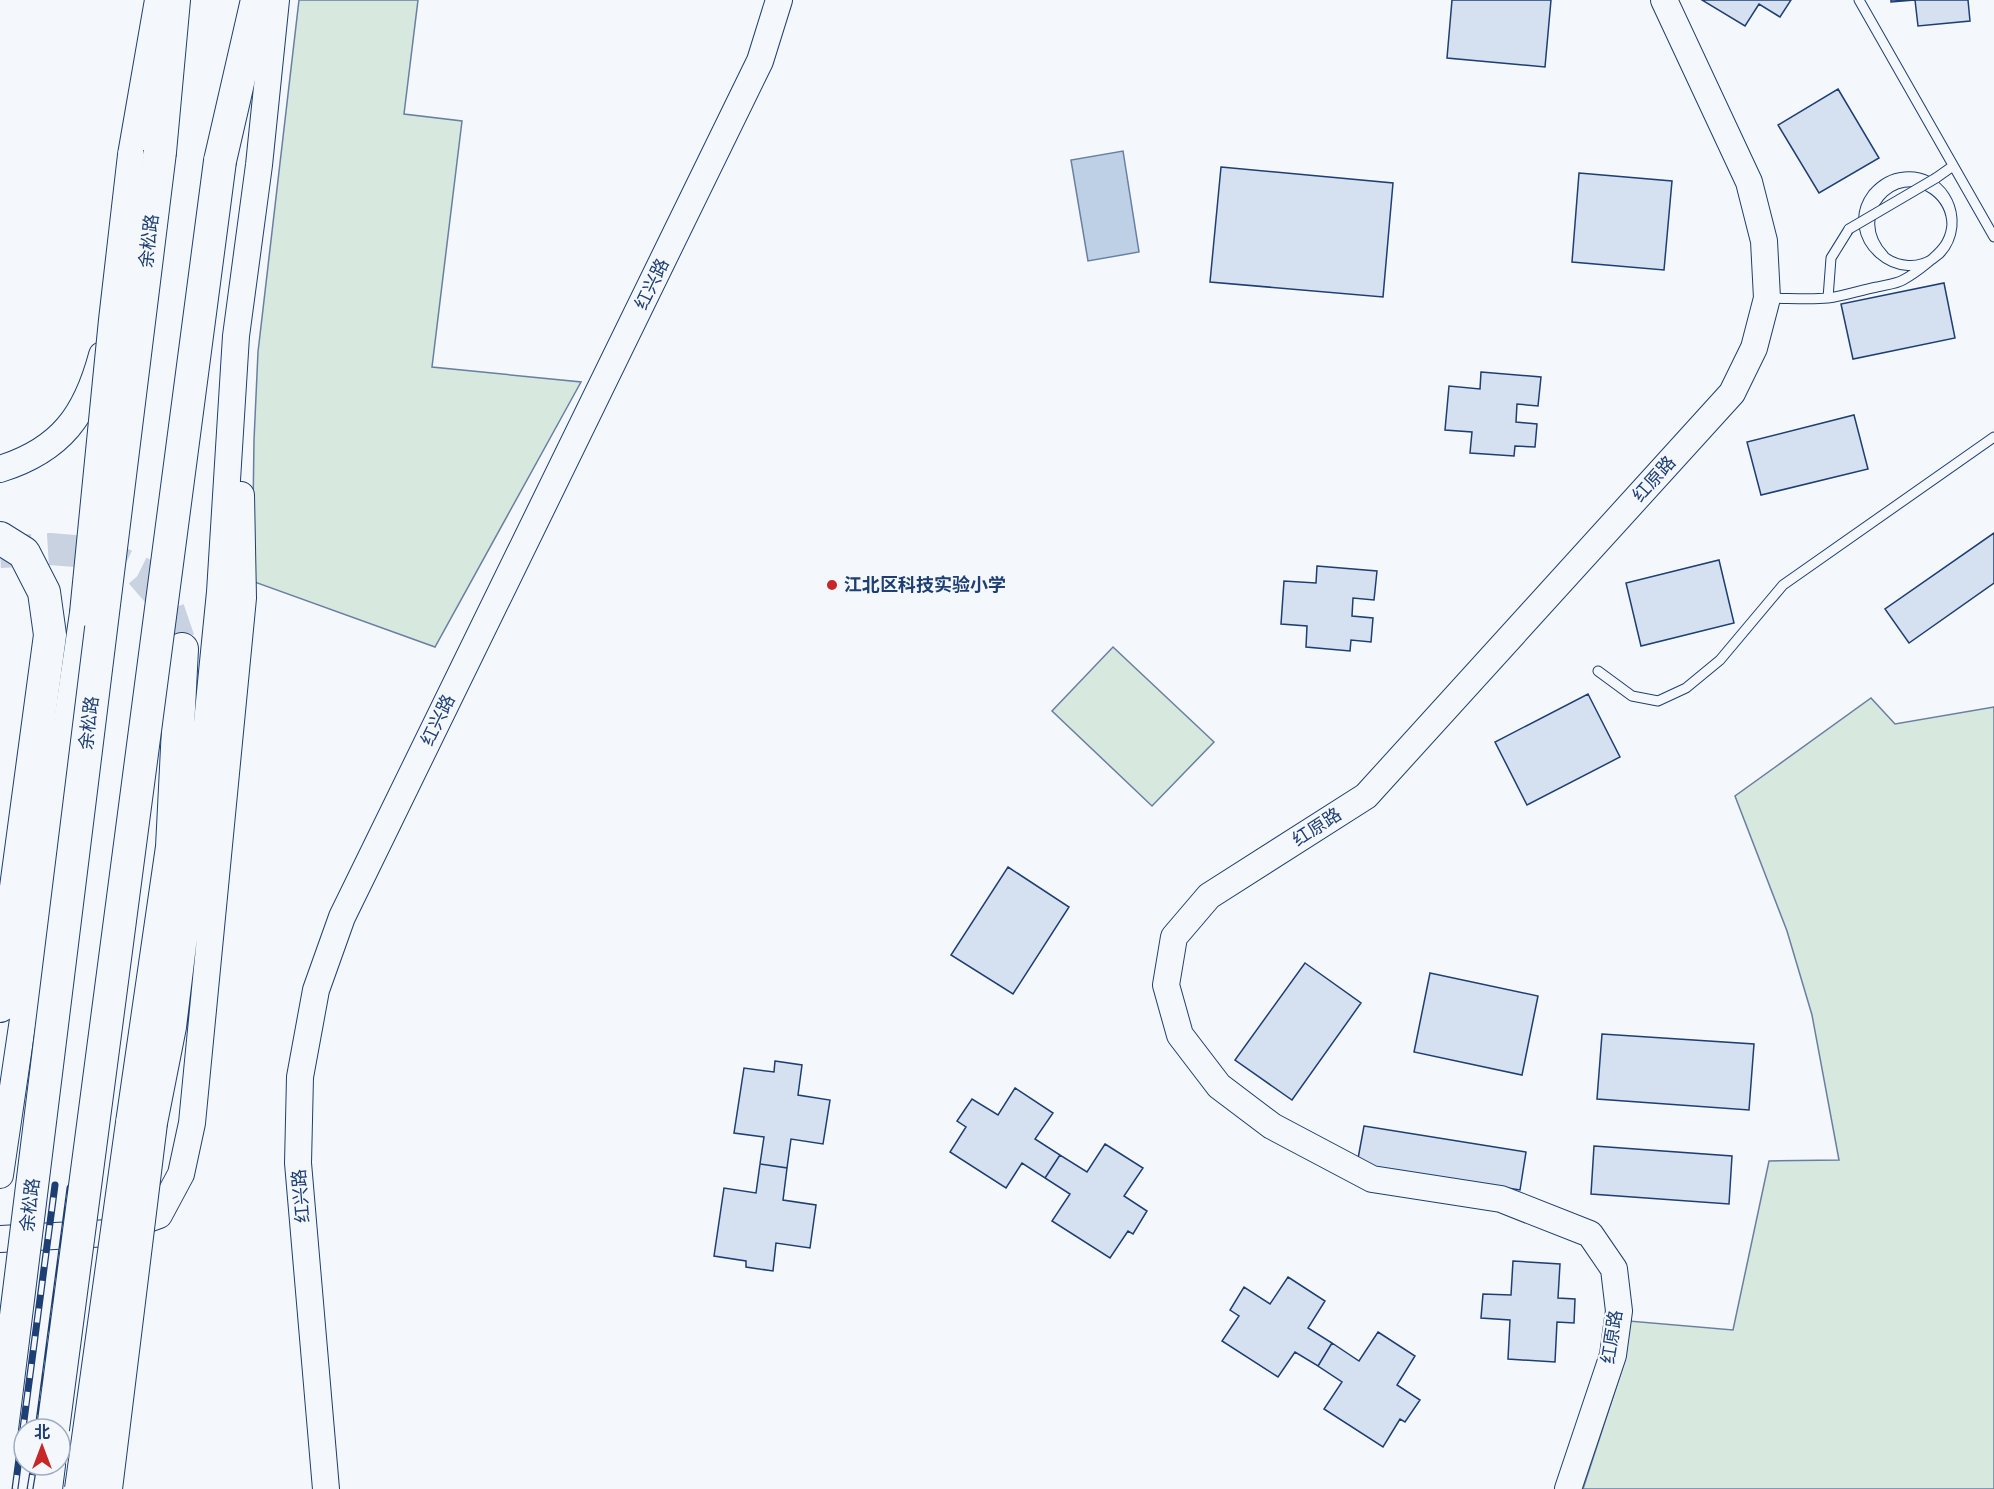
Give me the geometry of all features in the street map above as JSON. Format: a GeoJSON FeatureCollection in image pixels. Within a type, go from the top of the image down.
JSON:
{"type":"FeatureCollection","features":[{"type":"Feature","properties":{"kind":"highway","name":"余松路"},"geometry":{"type":"LineString","coordinates":[[0,1445],[146,154],[174,0]]}},
{"type":"Feature","properties":{"kind":"highway"},"geometry":{"type":"LineString","coordinates":[[55,1417],[220,161],[257,0]]}},
{"type":"Feature","properties":{"kind":"highway"},"geometry":{"type":"LineString","coordinates":[[0,538],[24,553],[44,592],[50,635],[0,1006]]}},
{"type":"Feature","properties":{"kind":"highway"},"geometry":{"type":"LineString","coordinates":[[81,1489],[143,1123],[172,847],[182,650]]}},
{"type":"Feature","properties":{"kind":"main road","name":"余松路"},"geometry":{"type":"LineString","coordinates":[[0,1175],[83,613],[112,320],[146,154],[158,0]]}},
{"type":"Feature","properties":{"kind":"main road"},"geometry":{"type":"LineString","coordinates":[[0,1239],[109,1233],[159,1215],[181,1174],[192,1123],[232,595],[236,336],[259,165],[276,0]]}},
{"type":"Feature","properties":{"kind":"main road","name":"红兴路"},"geometry":{"type":"LineString","coordinates":[[326,1489],[298,1163],[300,1077],[316,990],[342,917],[760,61],[779,0]]}},
{"type":"Feature","properties":{"kind":"main road","name":"红原路"},"geometry":{"type":"LineString","coordinates":[[1568,1489],[1612,1355],[1619,1311],[1614,1269],[1590,1234],[1501,1199],[1372,1179],[1272,1126],[1219,1086],[1180,1035],[1166,985],[1174,937],[1209,896],[1366,796],[1732,393],[1754,348],[1767,298],[1764,241],[1749,182],[1664,0]]}},
{"type":"Feature","properties":{"kind":"main road"},"geometry":{"type":"LineString","coordinates":[[0,469],[31,458],[68,428],[83,408],[94,385],[112,320]]}},
{"type":"Feature","properties":{"kind":"main road"},"geometry":{"type":"LineString","coordinates":[[109,1489],[143,1123],[173,1027],[193,863],[232,595]]}},
{"type":"Feature","properties":{"kind":"lane"},"geometry":{"type":"LineString","coordinates":[[1859,0],[1994,237]]}},
{"type":"Feature","properties":{"kind":"lane"},"geometry":{"type":"LineString","coordinates":[[1828,298],[1831,258],[1849,229],[1953,166]]}},
{"type":"Feature","properties":{"kind":"lane"},"geometry":{"type":"LineString","coordinates":[[1767,298],[1828,298],[1902,281],[1912,273],[1921,266],[1930,259],[1940,252],[1946,244],[1951,234],[1953,224],[1949,203],[1936,186],[1926,180],[1905,177],[1885,183],[1870,199],[1865,209],[1864,220],[1869,241],[1883,257],[1904,265],[1925,262],[1934,258],[1942,250],[1948,241],[1951,231],[1952,220],[1944,200],[1928,186],[1906,183],[1886,190],[1872,207],[1869,217],[1872,238],[1884,256]]}},
{"type":"Feature","properties":{"kind":"lane"},"geometry":{"type":"LineString","coordinates":[[1598,671],[1632,696],[1658,701],[1686,688],[1720,660],[1784,585],[1994,437]]}},
{"type":"Feature","properties":{"kind":"shaded area"},"geometry":{"type":"Polygon","coordinates":[[[299,0],[418,0],[404,114],[462,121],[432,367],[581,382],[435,647],[252,581],[258,352],[299,0]]]}},
{"type":"Feature","properties":{"kind":"shaded area"},"geometry":{"type":"Polygon","coordinates":[[[1113,647],[1214,742],[1152,806],[1052,711],[1113,647]]]}},
{"type":"Feature","properties":{"kind":"shaded area"},"geometry":{"type":"Polygon","coordinates":[[[1871,698],[1895,724],[1994,707],[1994,1489],[1583,1489],[1625,1360],[1629,1321],[1733,1330],[1769,1161],[1839,1160],[1812,1015],[1787,931],[1735,796],[1871,698]]]}},
{"type":"Feature","properties":{"kind":"water"},"geometry":{"type":"Polygon","coordinates":[[[1123,151],[1139,252],[1088,261],[1071,160],[1123,151]]]}},
{"type":"Feature","properties":{"kind":"building"},"geometry":{"type":"Polygon","coordinates":[[[1452,0],[1551,0],[1545,67],[1447,58],[1452,0]]]}},
{"type":"Feature","properties":{"kind":"building"},"geometry":{"type":"Polygon","coordinates":[[[1702,0],[1791,0],[1780,17],[1759,4],[1745,26],[1702,0]]]}},
{"type":"Feature","properties":{"kind":"building"},"geometry":{"type":"Polygon","coordinates":[[[1891,0],[1915,0],[1891,2],[1891,0]]]}},
{"type":"Feature","properties":{"kind":"building"},"geometry":{"type":"Polygon","coordinates":[[[1915,0],[1968,0],[1970,21],[1918,26],[1915,0]]]}},
{"type":"Feature","properties":{"kind":"building"},"geometry":{"type":"Polygon","coordinates":[[[1838,89],[1879,158],[1819,193],[1778,125],[1838,89]]]}},
{"type":"Feature","properties":{"kind":"building"},"geometry":{"type":"Polygon","coordinates":[[[1221,167],[1393,183],[1383,297],[1210,282],[1221,167]]]}},
{"type":"Feature","properties":{"kind":"building"},"geometry":{"type":"Polygon","coordinates":[[[1579,173],[1672,181],[1664,270],[1572,262],[1579,173]]]}},
{"type":"Feature","properties":{"kind":"building"},"geometry":{"type":"Polygon","coordinates":[[[1944,283],[1955,338],[1853,359],[1841,304],[1944,283]]]}},
{"type":"Feature","properties":{"kind":"building"},"geometry":{"type":"Polygon","coordinates":[[[1481,372],[1541,377],[1538,406],[1517,404],[1516,422],[1537,424],[1535,447],[1515,446],[1514,456],[1470,453],[1472,432],[1445,430],[1449,386],[1480,389],[1481,372]]]}},
{"type":"Feature","properties":{"kind":"building"},"geometry":{"type":"Polygon","coordinates":[[[1854,415],[1868,469],[1761,495],[1747,442],[1854,415]]]}},
{"type":"Feature","properties":{"kind":"building"},"geometry":{"type":"Polygon","coordinates":[[[1994,533],[1994,583],[1909,643],[1885,609],[1994,533]]]}},
{"type":"Feature","properties":{"kind":"building"},"geometry":{"type":"Polygon","coordinates":[[[1719,560],[1734,623],[1641,646],[1626,583],[1719,560]]]}},
{"type":"Feature","properties":{"kind":"building"},"geometry":{"type":"Polygon","coordinates":[[[1317,566],[1377,571],[1374,600],[1353,598],[1352,616],[1373,618],[1371,642],[1351,640],[1350,651],[1306,647],[1307,626],[1281,624],[1284,581],[1316,583],[1317,566]]]}},
{"type":"Feature","properties":{"kind":"building"},"geometry":{"type":"Polygon","coordinates":[[[1588,694],[1620,757],[1527,805],[1495,742],[1588,694]]]}},
{"type":"Feature","properties":{"kind":"building"},"geometry":{"type":"Polygon","coordinates":[[[1008,867],[1069,907],[1013,994],[951,955],[1008,867]]]}},
{"type":"Feature","properties":{"kind":"building"},"geometry":{"type":"Polygon","coordinates":[[[1305,963],[1361,1003],[1292,1100],[1235,1060],[1305,963]]]}},
{"type":"Feature","properties":{"kind":"building"},"geometry":{"type":"Polygon","coordinates":[[[1430,973],[1538,996],[1522,1075],[1414,1052],[1430,973]]]}},
{"type":"Feature","properties":{"kind":"building"},"geometry":{"type":"Polygon","coordinates":[[[1602,1034],[1754,1044],[1749,1110],[1597,1099],[1602,1034]]]}},
{"type":"Feature","properties":{"kind":"building"},"geometry":{"type":"Polygon","coordinates":[[[775,1061],[802,1065],[798,1095],[830,1100],[823,1144],[791,1139],[787,1168],[760,1164],[764,1137],[734,1133],[744,1068],[774,1072],[775,1061]]]}},
{"type":"Feature","properties":{"kind":"building"},"geometry":{"type":"Polygon","coordinates":[[[1015,1088],[1053,1113],[1035,1139],[1060,1155],[1045,1178],[1022,1163],[1006,1188],[950,1152],[966,1127],[957,1121],[972,1099],[998,1115],[1015,1088]]]}},
{"type":"Feature","properties":{"kind":"building"},"geometry":{"type":"Polygon","coordinates":[[[1364,1126],[1526,1152],[1520,1190],[1357,1164],[1364,1126]]]}},
{"type":"Feature","properties":{"kind":"building"},"geometry":{"type":"Polygon","coordinates":[[[1105,1144],[1143,1168],[1124,1196],[1147,1211],[1133,1234],[1128,1231],[1110,1258],[1052,1221],[1070,1194],[1045,1178],[1060,1155],[1087,1172],[1105,1144]]]}},
{"type":"Feature","properties":{"kind":"building"},"geometry":{"type":"Polygon","coordinates":[[[1594,1146],[1732,1156],[1729,1204],[1591,1194],[1594,1146]]]}},
{"type":"Feature","properties":{"kind":"building"},"geometry":{"type":"Polygon","coordinates":[[[760,1164],[787,1168],[783,1200],[816,1205],[810,1248],[776,1243],[773,1271],[746,1267],[746,1261],[714,1256],[724,1188],[756,1193],[760,1164]]]}},
{"type":"Feature","properties":{"kind":"building"},"geometry":{"type":"Polygon","coordinates":[[[1513,1261],[1560,1264],[1558,1298],[1575,1299],[1574,1323],[1557,1322],[1555,1362],[1508,1359],[1510,1320],[1481,1318],[1483,1294],[1511,1295],[1513,1261]]]}},
{"type":"Feature","properties":{"kind":"building"},"geometry":{"type":"Polygon","coordinates":[[[1288,1277],[1325,1301],[1308,1328],[1332,1343],[1318,1366],[1295,1352],[1278,1377],[1222,1341],[1239,1316],[1230,1310],[1244,1287],[1270,1304],[1288,1277]]]}},
{"type":"Feature","properties":{"kind":"building"},"geometry":{"type":"Polygon","coordinates":[[[1378,1332],[1415,1356],[1397,1385],[1420,1400],[1405,1422],[1400,1419],[1383,1447],[1324,1409],[1342,1382],[1318,1366],[1332,1343],[1359,1361],[1378,1332]]]}},
{"type":"Feature","properties":{"kind":"tunnel"},"geometry":{"type":"LineString","coordinates":[[0,552],[50,549],[100,553],[141,573],[166,602],[182,649]]}},
{"type":"Feature","properties":{"kind":"railway"},"geometry":{"type":"LineString","coordinates":[[15,1489],[55,1185]]}},
{"type":"Feature","properties":{"kind":"railway"},"geometry":{"type":"LineString","coordinates":[[40,1417],[70,1188]]}},
{"type":"Feature","properties":{"kind":"railway"},"geometry":{"type":"LineString","coordinates":[[30,1489],[32,1477]]}},
{"type":"Feature","properties":{"kind":"place","name":"江北区科技实验小学"},"geometry":{"type":"Point","coordinates":[832,585]}}]}
